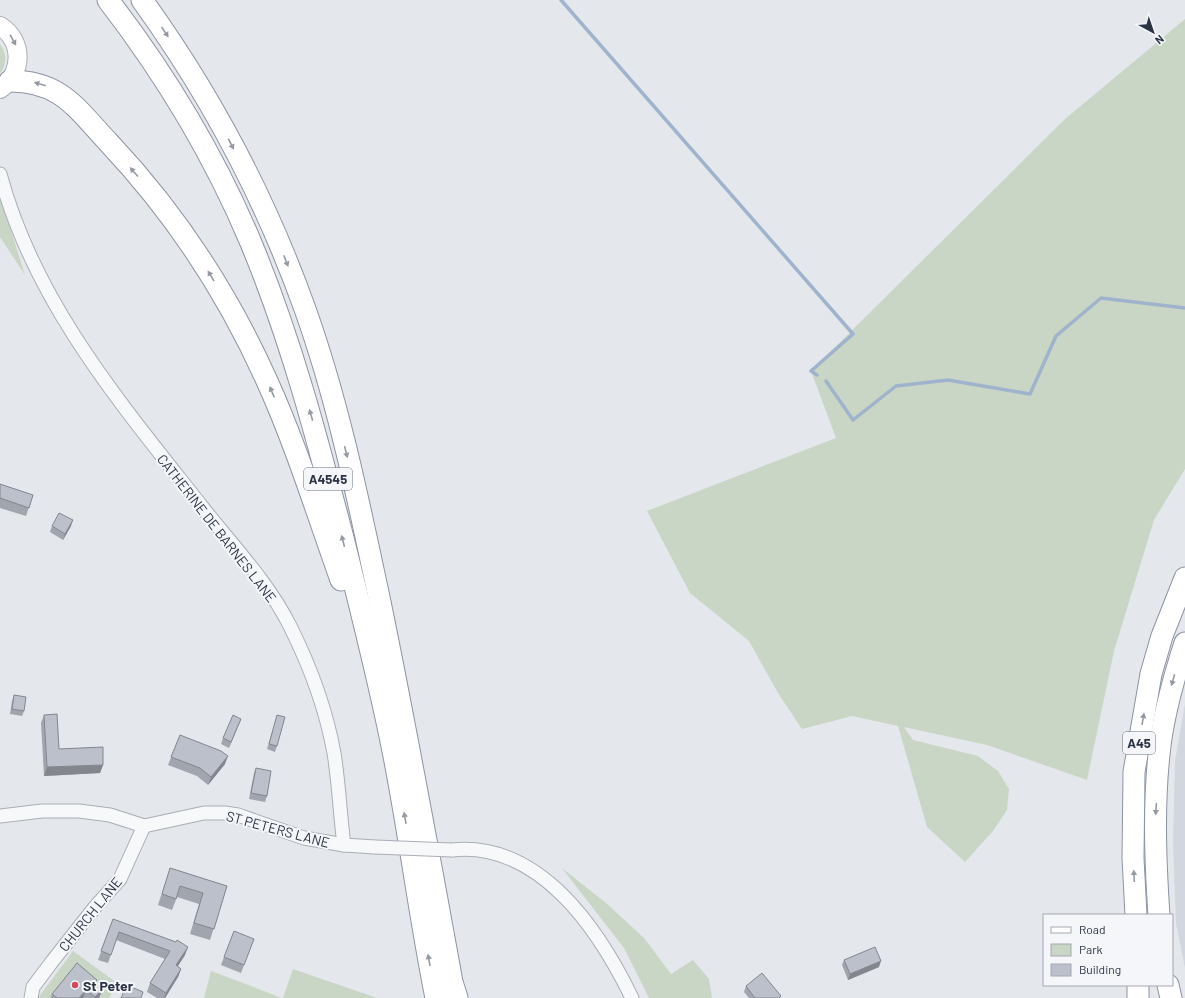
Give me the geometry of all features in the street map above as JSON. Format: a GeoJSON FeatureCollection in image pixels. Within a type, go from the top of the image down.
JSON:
{"type":"FeatureCollection","features":[{"type":"Feature","properties":{"kind":"highway","name":"A4545"},"geometry":{"type":"LineString","coordinates":[[108,0],[147,54],[200,142],[228,193],[261,269],[292,355],[312,419],[377,678],[392,746],[436,998]]}},
{"type":"Feature","properties":{"kind":"highway","name":"A4545"},"geometry":{"type":"LineString","coordinates":[[142,0],[165,31],[227,136],[282,250],[305,310],[330,391],[355,488],[412,757],[452,982],[457,998]]}},
{"type":"Feature","properties":{"kind":"highway"},"geometry":{"type":"LineString","coordinates":[[3,87],[22,81],[45,85],[54,90],[74,106],[141,179],[184,234],[206,267],[256,357],[275,401],[377,678]]}},
{"type":"Feature","properties":{"kind":"highway","name":"A45"},"geometry":{"type":"LineString","coordinates":[[1136,914],[1133,858],[1134,772],[1151,674],[1162,636],[1185,578]]}},
{"type":"Feature","properties":{"kind":"highway","name":"A45"},"geometry":{"type":"LineString","coordinates":[[1159,914],[1155,815],[1161,738],[1172,684],[1185,643]]}},
{"type":"Feature","properties":{"kind":"highway"},"geometry":{"type":"LineString","coordinates":[[1138,986],[1138,998]]}},
{"type":"Feature","properties":{"kind":"highway"},"geometry":{"type":"LineString","coordinates":[[1163,986],[1164,998]]}},
{"type":"Feature","properties":{"kind":"highway"},"geometry":{"type":"LineString","coordinates":[[1168,986],[1171,998]]}},
{"type":"Feature","properties":{"kind":"main road"},"geometry":{"type":"LineString","coordinates":[[0,26],[12,37],[18,53],[16,70],[3,87]]}},
{"type":"Feature","properties":{"kind":"street","name":"CATHERINE DE BARNES LANE"},"geometry":{"type":"LineString","coordinates":[[0,174],[5,191],[37,271],[72,334],[145,434],[256,573],[289,624],[314,681],[328,728],[338,786],[344,845]]}},
{"type":"Feature","properties":{"kind":"street"},"geometry":{"type":"LineString","coordinates":[[0,816],[42,811],[80,811],[110,815],[144,826]]}},
{"type":"Feature","properties":{"kind":"street","name":"ST PETERS LANE"},"geometry":{"type":"LineString","coordinates":[[144,826],[204,813],[225,813],[238,815],[304,838],[344,845]]}},
{"type":"Feature","properties":{"kind":"street","name":"CHURCH LANE"},"geometry":{"type":"LineString","coordinates":[[30,998],[33,987],[51,963],[95,907],[120,879],[144,826]]}},
{"type":"Feature","properties":{"kind":"street"},"geometry":{"type":"LineString","coordinates":[[344,845],[493,853],[533,871],[551,884],[583,917],[616,967],[632,998]]}},
{"type":"Feature","properties":{"kind":"shaded area"},"geometry":{"type":"Polygon","coordinates":[[[1185,704],[1185,968],[1176,923],[1173,842],[1175,761],[1185,704]]]}},
{"type":"Feature","properties":{"kind":"green space"},"geometry":{"type":"Polygon","coordinates":[[[1185,19],[1185,469],[1154,520],[1114,651],[1087,780],[987,745],[904,727],[913,740],[978,756],[998,771],[1009,789],[1007,810],[993,831],[965,862],[927,827],[898,726],[852,716],[802,729],[778,693],[749,641],[690,593],[647,511],[836,438],[811,371],[1065,119],[1185,19]]]}},
{"type":"Feature","properties":{"kind":"green space"},"geometry":{"type":"Polygon","coordinates":[[[0,44],[5,55],[5,63],[0,74],[0,44]]]}},
{"type":"Feature","properties":{"kind":"green space"},"geometry":{"type":"Polygon","coordinates":[[[0,196],[25,275],[0,237],[0,196]]]}},
{"type":"Feature","properties":{"kind":"green space"},"geometry":{"type":"Polygon","coordinates":[[[562,868],[606,903],[644,938],[671,974],[693,960],[709,979],[712,998],[649,998],[624,948],[562,868]]]}},
{"type":"Feature","properties":{"kind":"green space"},"geometry":{"type":"Polygon","coordinates":[[[73,951],[117,983],[109,998],[38,998],[73,951]]]}},
{"type":"Feature","properties":{"kind":"green space"},"geometry":{"type":"Polygon","coordinates":[[[293,969],[377,998],[283,998],[293,969]]]}},
{"type":"Feature","properties":{"kind":"green space"},"geometry":{"type":"Polygon","coordinates":[[[211,971],[282,998],[204,998],[211,971]]]}},
{"type":"Feature","properties":{"kind":"building"},"geometry":{"type":"Polygon","coordinates":[[[0,484],[33,495],[29,508],[0,498],[0,484]]]}},
{"type":"Feature","properties":{"kind":"building"},"geometry":{"type":"Polygon","coordinates":[[[59,513],[73,520],[65,534],[52,526],[59,513]]]}},
{"type":"Feature","properties":{"kind":"building"},"geometry":{"type":"Polygon","coordinates":[[[14,695],[26,697],[24,711],[12,709],[14,695]]]}},
{"type":"Feature","properties":{"kind":"building"},"geometry":{"type":"Polygon","coordinates":[[[57,714],[59,749],[103,747],[103,765],[47,767],[44,715],[57,714]]]}},
{"type":"Feature","properties":{"kind":"building"},"geometry":{"type":"Polygon","coordinates":[[[233,715],[241,719],[231,742],[223,738],[233,715]]]}},
{"type":"Feature","properties":{"kind":"building"},"geometry":{"type":"Polygon","coordinates":[[[277,715],[285,717],[277,746],[269,744],[277,715]]]}},
{"type":"Feature","properties":{"kind":"building"},"geometry":{"type":"Polygon","coordinates":[[[180,735],[221,751],[228,756],[211,777],[200,768],[171,757],[180,735]]]}},
{"type":"Feature","properties":{"kind":"building"},"geometry":{"type":"Polygon","coordinates":[[[256,768],[271,771],[267,796],[251,793],[256,768]]]}},
{"type":"Feature","properties":{"kind":"building"},"geometry":{"type":"Polygon","coordinates":[[[170,868],[227,886],[214,929],[194,923],[203,893],[180,886],[176,899],[162,894],[170,868]]]}},
{"type":"Feature","properties":{"kind":"building"},"geometry":{"type":"Polygon","coordinates":[[[113,919],[176,942],[177,940],[188,947],[176,965],[181,969],[166,993],[150,983],[170,951],[119,932],[111,955],[101,951],[113,919]]]}},
{"type":"Feature","properties":{"kind":"building"},"geometry":{"type":"Polygon","coordinates":[[[234,931],[254,939],[244,965],[224,957],[234,931]]]}},
{"type":"Feature","properties":{"kind":"building"},"geometry":{"type":"Polygon","coordinates":[[[875,947],[881,961],[850,974],[844,960],[875,947]]]}},
{"type":"Feature","properties":{"kind":"building"},"geometry":{"type":"Polygon","coordinates":[[[77,963],[97,980],[95,983],[103,989],[95,997],[86,990],[79,998],[57,998],[52,994],[77,963]]]}},
{"type":"Feature","properties":{"kind":"building"},"geometry":{"type":"Polygon","coordinates":[[[762,973],[781,996],[779,998],[755,998],[746,986],[762,973]]]}},
{"type":"Feature","properties":{"kind":"building"},"geometry":{"type":"Polygon","coordinates":[[[127,985],[143,992],[141,998],[121,998],[127,985]]]}},
{"type":"Feature","properties":{"kind":"waterway"},"geometry":{"type":"LineString","coordinates":[[561,0],[853,334],[811,371],[817,375]]}},
{"type":"Feature","properties":{"kind":"waterway"},"geometry":{"type":"LineString","coordinates":[[826,381],[853,420],[896,386],[948,380],[1030,394],[1056,336],[1101,298],[1185,308]]}},
{"type":"Feature","properties":{"kind":"place","name":"St Peter"},"geometry":{"type":"Point","coordinates":[75,985]}}]}
